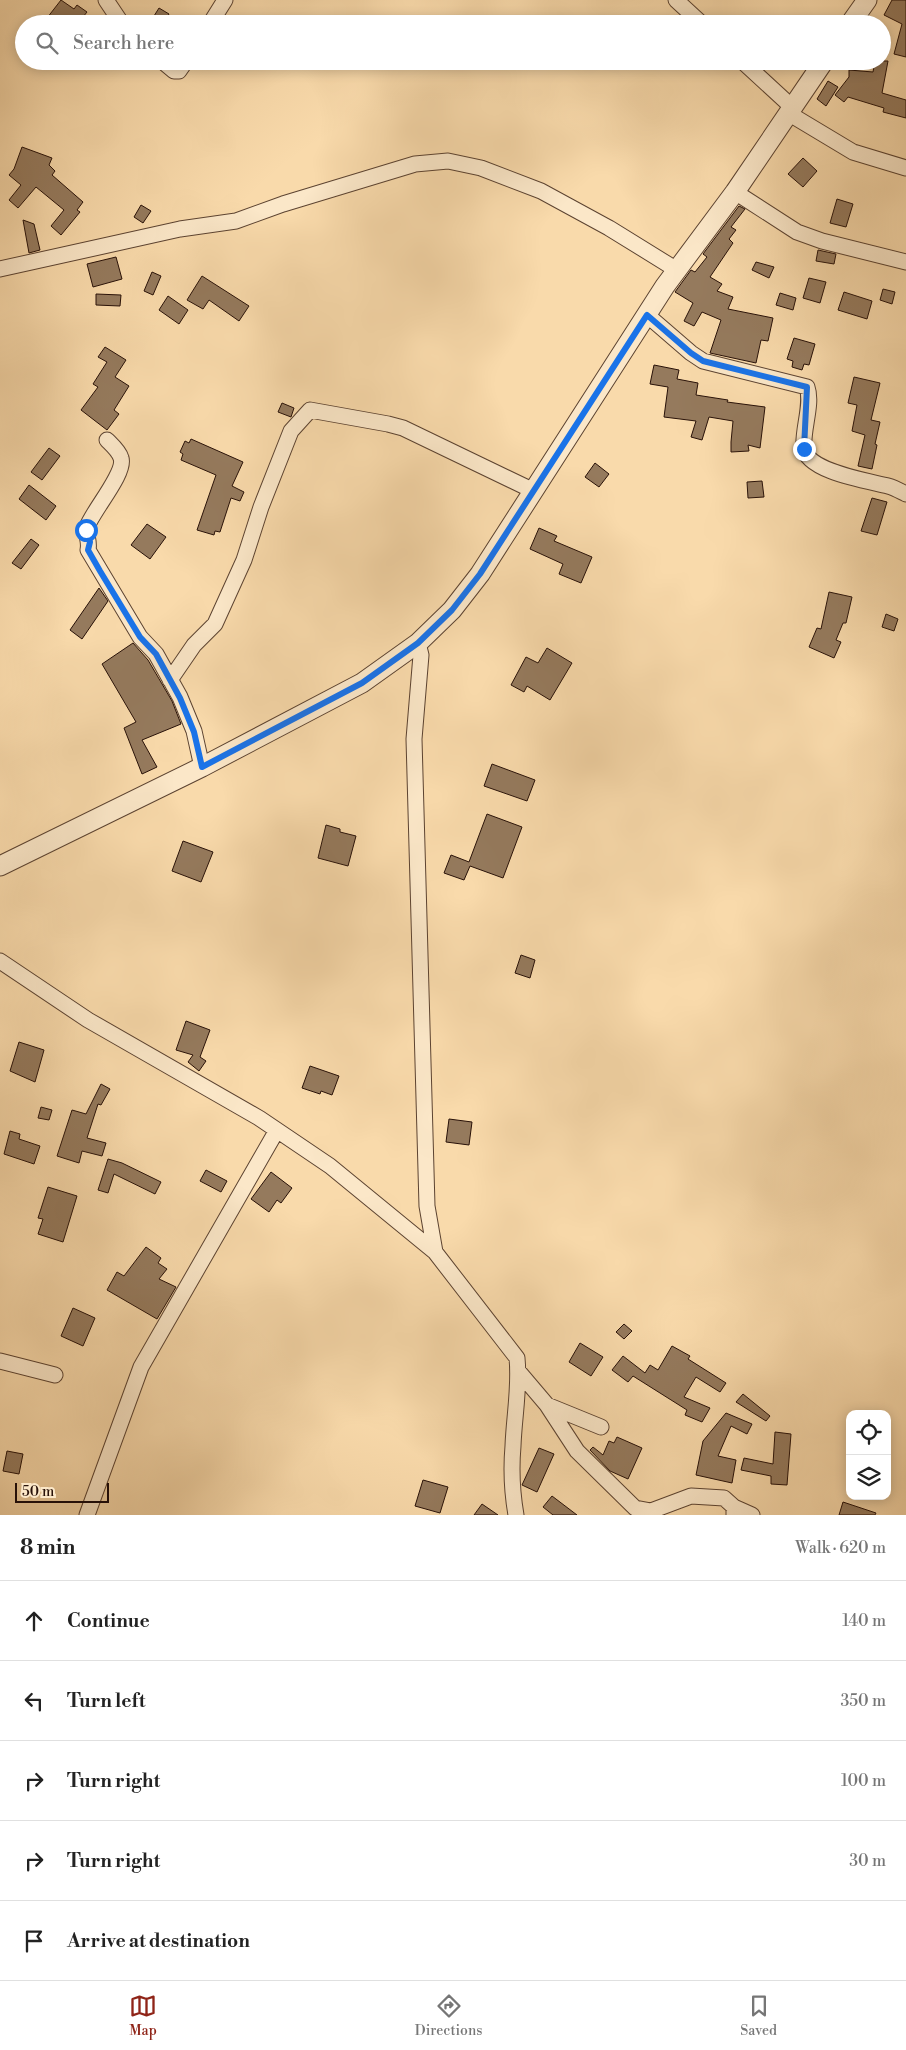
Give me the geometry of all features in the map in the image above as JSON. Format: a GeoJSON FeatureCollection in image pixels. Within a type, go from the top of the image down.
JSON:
{"type":"FeatureCollection","features":[{"type":"Feature","properties":{"kind":"street"},"geometry":{"type":"LineString","coordinates":[[106,0],[116,15]]}},
{"type":"Feature","properties":{"kind":"street"},"geometry":{"type":"LineString","coordinates":[[215,15],[224,0]]}},
{"type":"Feature","properties":{"kind":"street"},"geometry":{"type":"LineString","coordinates":[[676,0],[692,15]]}},
{"type":"Feature","properties":{"kind":"street"},"geometry":{"type":"LineString","coordinates":[[856,15],[867,0]]}},
{"type":"Feature","properties":{"kind":"street"},"geometry":{"type":"LineString","coordinates":[[751,70],[790,110],[853,152],[906,168]]}},
{"type":"Feature","properties":{"kind":"street"},"geometry":{"type":"LineString","coordinates":[[0,866],[202,767],[362,683],[418,643],[452,610],[480,574],[677,270],[735,192],[818,70]]}},
{"type":"Feature","properties":{"kind":"street"},"geometry":{"type":"LineString","coordinates":[[0,269],[180,229],[236,221],[282,204],[415,164],[448,161],[481,168],[541,192],[588,216],[677,270]]}},
{"type":"Feature","properties":{"kind":"street"},"geometry":{"type":"LineString","coordinates":[[735,192],[797,232],[822,241],[906,262]]}},
{"type":"Feature","properties":{"kind":"street"},"geometry":{"type":"LineString","coordinates":[[647,315],[703,361],[805,386],[808,389],[804,449],[809,459],[816,464],[849,477],[891,487],[906,494]]}},
{"type":"Feature","properties":{"kind":"street"},"geometry":{"type":"LineString","coordinates":[[170,680],[194,645],[215,624],[244,560],[261,507],[291,431],[310,410],[403,428],[534,491]]}},
{"type":"Feature","properties":{"kind":"street"},"geometry":{"type":"LineString","coordinates":[[107,440],[118,452],[122,460],[120,470],[86,530],[90,542],[88,550],[140,637],[156,654],[180,698],[194,732],[202,767]]}},
{"type":"Feature","properties":{"kind":"street"},"geometry":{"type":"LineString","coordinates":[[418,643],[421,655],[414,739],[425,1157],[427,1206],[435,1252]]}},
{"type":"Feature","properties":{"kind":"street"},"geometry":{"type":"LineString","coordinates":[[0,960],[88,1020],[277,1130],[330,1166],[435,1252],[517,1358],[519,1372],[512,1448],[513,1496],[516,1515]]}},
{"type":"Feature","properties":{"kind":"street"},"geometry":{"type":"LineString","coordinates":[[87,1515],[141,1367],[277,1130]]}},
{"type":"Feature","properties":{"kind":"street"},"geometry":{"type":"LineString","coordinates":[[0,1360],[55,1375]]}},
{"type":"Feature","properties":{"kind":"street"},"geometry":{"type":"LineString","coordinates":[[519,1372],[547,1405],[577,1451],[635,1508],[651,1512],[691,1496],[724,1498],[734,1511],[752,1515]]}},
{"type":"Feature","properties":{"kind":"street"},"geometry":{"type":"LineString","coordinates":[[547,1405],[601,1427]]}},
{"type":"Feature","properties":{"kind":"building"},"geometry":{"type":"Polygon","coordinates":[[[61,0],[74,9],[77,5],[87,12],[85,15],[49,15],[61,0]]]}},
{"type":"Feature","properties":{"kind":"building"},"geometry":{"type":"Polygon","coordinates":[[[892,0],[906,0],[906,57],[894,54],[902,24],[891,18],[891,15],[884,15],[892,0]]]}},
{"type":"Feature","properties":{"kind":"building"},"geometry":{"type":"Polygon","coordinates":[[[159,8],[169,14],[168,15],[155,15],[159,8]]]}},
{"type":"Feature","properties":{"kind":"building"},"geometry":{"type":"Polygon","coordinates":[[[849,70],[873,72],[873,70],[886,70],[882,93],[906,100],[906,118],[883,112],[884,108],[848,97],[844,102],[835,95],[849,77],[849,70]]]}},
{"type":"Feature","properties":{"kind":"building"},"geometry":{"type":"Polygon","coordinates":[[[828,81],[838,87],[826,106],[817,99],[828,81]]]}},
{"type":"Feature","properties":{"kind":"building"},"geometry":{"type":"Polygon","coordinates":[[[22,147],[52,158],[49,165],[55,171],[52,175],[83,202],[77,210],[80,212],[61,235],[51,226],[64,210],[36,187],[18,208],[9,200],[21,185],[9,175],[14,169],[22,147]]]}},
{"type":"Feature","properties":{"kind":"building"},"geometry":{"type":"Polygon","coordinates":[[[803,158],[817,171],[803,187],[788,174],[803,158]]]}},
{"type":"Feature","properties":{"kind":"building"},"geometry":{"type":"Polygon","coordinates":[[[837,199],[853,204],[846,227],[830,223],[837,199]]]}},
{"type":"Feature","properties":{"kind":"building"},"geometry":{"type":"Polygon","coordinates":[[[141,205],[151,211],[143,223],[134,217],[141,205]]]}},
{"type":"Feature","properties":{"kind":"building"},"geometry":{"type":"Polygon","coordinates":[[[739,206],[745,209],[731,227],[736,230],[729,239],[733,243],[710,277],[722,284],[717,291],[733,297],[728,309],[773,318],[768,341],[761,340],[756,363],[710,353],[721,320],[702,312],[694,326],[684,321],[693,303],[675,292],[691,270],[695,272],[707,257],[703,254],[739,206]]]}},
{"type":"Feature","properties":{"kind":"building"},"geometry":{"type":"Polygon","coordinates":[[[23,220],[34,224],[40,250],[29,253],[23,220]]]}},
{"type":"Feature","properties":{"kind":"building"},"geometry":{"type":"Polygon","coordinates":[[[818,250],[836,254],[834,264],[816,261],[818,250]]]}},
{"type":"Feature","properties":{"kind":"building"},"geometry":{"type":"Polygon","coordinates":[[[116,257],[122,279],[93,287],[87,264],[116,257]]]}},
{"type":"Feature","properties":{"kind":"building"},"geometry":{"type":"Polygon","coordinates":[[[756,262],[774,267],[769,278],[752,270],[756,262]]]}},
{"type":"Feature","properties":{"kind":"building"},"geometry":{"type":"Polygon","coordinates":[[[152,272],[161,276],[153,295],[144,291],[152,272]]]}},
{"type":"Feature","properties":{"kind":"building"},"geometry":{"type":"Polygon","coordinates":[[[202,276],[249,306],[239,321],[209,300],[203,309],[187,300],[202,276]]]}},
{"type":"Feature","properties":{"kind":"building"},"geometry":{"type":"Polygon","coordinates":[[[809,278],[826,282],[820,303],[803,298],[809,278]]]}},
{"type":"Feature","properties":{"kind":"building"},"geometry":{"type":"Polygon","coordinates":[[[883,289],[895,292],[892,304],[880,300],[883,289]]]}},
{"type":"Feature","properties":{"kind":"building"},"geometry":{"type":"Polygon","coordinates":[[[844,292],[872,301],[867,319],[838,310],[844,292]]]}},
{"type":"Feature","properties":{"kind":"building"},"geometry":{"type":"Polygon","coordinates":[[[780,293],[796,298],[793,310],[776,305],[780,293]]]}},
{"type":"Feature","properties":{"kind":"building"},"geometry":{"type":"Polygon","coordinates":[[[96,294],[121,295],[120,306],[96,305],[96,294]]]}},
{"type":"Feature","properties":{"kind":"building"},"geometry":{"type":"Polygon","coordinates":[[[168,296],[188,310],[179,324],[159,310],[168,296]]]}},
{"type":"Feature","properties":{"kind":"building"},"geometry":{"type":"Polygon","coordinates":[[[794,338],[815,344],[809,365],[804,364],[802,370],[792,367],[793,361],[787,359],[794,338]]]}},
{"type":"Feature","properties":{"kind":"building"},"geometry":{"type":"Polygon","coordinates":[[[105,347],[126,360],[115,377],[129,386],[114,410],[119,414],[107,430],[81,410],[98,387],[93,384],[107,362],[98,357],[105,347]]]}},
{"type":"Feature","properties":{"kind":"building"},"geometry":{"type":"Polygon","coordinates":[[[654,365],[679,370],[677,379],[698,383],[696,395],[728,400],[727,402],[765,407],[760,448],[748,445],[749,451],[731,452],[733,421],[709,417],[702,440],[691,437],[696,421],[664,417],[668,387],[650,384],[654,365]]]}},
{"type":"Feature","properties":{"kind":"building"},"geometry":{"type":"Polygon","coordinates":[[[854,377],[880,383],[871,420],[880,422],[872,469],[858,466],[865,435],[852,431],[857,405],[848,403],[854,377]]]}},
{"type":"Feature","properties":{"kind":"building"},"geometry":{"type":"Polygon","coordinates":[[[282,403],[294,408],[291,417],[278,412],[282,403]]]}},
{"type":"Feature","properties":{"kind":"building"},"geometry":{"type":"Polygon","coordinates":[[[191,439],[243,462],[232,486],[244,492],[240,501],[231,498],[220,532],[215,531],[214,535],[197,530],[216,475],[181,460],[183,454],[180,452],[185,441],[189,443],[191,439]]]}},
{"type":"Feature","properties":{"kind":"building"},"geometry":{"type":"Polygon","coordinates":[[[49,448],[60,456],[42,480],[31,472],[49,448]]]}},
{"type":"Feature","properties":{"kind":"building"},"geometry":{"type":"Polygon","coordinates":[[[595,463],[609,474],[599,487],[585,477],[595,463]]]}},
{"type":"Feature","properties":{"kind":"building"},"geometry":{"type":"Polygon","coordinates":[[[762,481],[764,497],[748,498],[747,482],[762,481]]]}},
{"type":"Feature","properties":{"kind":"building"},"geometry":{"type":"Polygon","coordinates":[[[29,485],[56,506],[46,520],[19,499],[29,485]]]}},
{"type":"Feature","properties":{"kind":"building"},"geometry":{"type":"Polygon","coordinates":[[[872,498],[887,502],[877,535],[861,531],[872,498]]]}},
{"type":"Feature","properties":{"kind":"building"},"geometry":{"type":"Polygon","coordinates":[[[147,524],[166,537],[150,559],[131,545],[147,524]]]}},
{"type":"Feature","properties":{"kind":"building"},"geometry":{"type":"Polygon","coordinates":[[[539,528],[557,536],[554,541],[592,557],[581,583],[559,574],[563,564],[530,549],[539,528]]]}},
{"type":"Feature","properties":{"kind":"building"},"geometry":{"type":"Polygon","coordinates":[[[31,539],[39,545],[21,569],[12,563],[31,539]]]}},
{"type":"Feature","properties":{"kind":"building"},"geometry":{"type":"Polygon","coordinates":[[[99,588],[108,601],[82,639],[70,630],[99,588]]]}},
{"type":"Feature","properties":{"kind":"building"},"geometry":{"type":"Polygon","coordinates":[[[829,592],[852,597],[846,623],[843,623],[836,640],[841,642],[834,658],[809,647],[817,628],[821,629],[829,592]]]}},
{"type":"Feature","properties":{"kind":"building"},"geometry":{"type":"Polygon","coordinates":[[[886,614],[898,619],[894,631],[882,627],[886,614]]]}},
{"type":"Feature","properties":{"kind":"building"},"geometry":{"type":"Polygon","coordinates":[[[133,643],[148,660],[172,701],[181,724],[142,740],[157,767],[142,774],[124,728],[136,722],[102,664],[133,643]]]}},
{"type":"Feature","properties":{"kind":"building"},"geometry":{"type":"Polygon","coordinates":[[[547,648],[572,663],[550,700],[527,686],[524,692],[511,685],[526,657],[538,663],[547,648]]]}},
{"type":"Feature","properties":{"kind":"building"},"geometry":{"type":"Polygon","coordinates":[[[492,764],[535,780],[527,801],[484,786],[492,764]]]}},
{"type":"Feature","properties":{"kind":"building"},"geometry":{"type":"Polygon","coordinates":[[[487,814],[522,827],[503,878],[470,866],[464,880],[444,873],[451,855],[469,862],[487,814]]]}},
{"type":"Feature","properties":{"kind":"building"},"geometry":{"type":"Polygon","coordinates":[[[326,825],[340,829],[340,832],[356,836],[348,866],[318,858],[326,825]]]}},
{"type":"Feature","properties":{"kind":"building"},"geometry":{"type":"Polygon","coordinates":[[[183,841],[213,852],[201,882],[172,871],[183,841]]]}},
{"type":"Feature","properties":{"kind":"building"},"geometry":{"type":"Polygon","coordinates":[[[521,955],[535,960],[530,978],[515,973],[521,955]]]}},
{"type":"Feature","properties":{"kind":"building"},"geometry":{"type":"Polygon","coordinates":[[[186,1021],[210,1030],[200,1057],[206,1061],[199,1071],[188,1062],[193,1055],[176,1050],[186,1021]]]}},
{"type":"Feature","properties":{"kind":"building"},"geometry":{"type":"Polygon","coordinates":[[[19,1042],[44,1050],[35,1082],[10,1071],[19,1042]]]}},
{"type":"Feature","properties":{"kind":"building"},"geometry":{"type":"Polygon","coordinates":[[[310,1066],[339,1076],[332,1095],[321,1091],[320,1094],[302,1088],[310,1066]]]}},
{"type":"Feature","properties":{"kind":"building"},"geometry":{"type":"Polygon","coordinates":[[[101,1084],[110,1089],[101,1105],[98,1104],[87,1138],[106,1143],[102,1156],[82,1151],[79,1163],[57,1156],[72,1110],[86,1114],[101,1084]]]}},
{"type":"Feature","properties":{"kind":"building"},"geometry":{"type":"Polygon","coordinates":[[[41,1107],[52,1110],[49,1120],[38,1118],[41,1107]]]}},
{"type":"Feature","properties":{"kind":"building"},"geometry":{"type":"Polygon","coordinates":[[[449,1119],[472,1122],[469,1145],[446,1142],[449,1119]]]}},
{"type":"Feature","properties":{"kind":"building"},"geometry":{"type":"Polygon","coordinates":[[[10,1131],[20,1134],[19,1139],[40,1146],[34,1164],[4,1154],[10,1131]]]}},
{"type":"Feature","properties":{"kind":"building"},"geometry":{"type":"Polygon","coordinates":[[[108,1159],[122,1163],[161,1182],[155,1194],[114,1174],[108,1193],[98,1190],[108,1159]]]}},
{"type":"Feature","properties":{"kind":"building"},"geometry":{"type":"Polygon","coordinates":[[[206,1170],[227,1181],[221,1192],[200,1181],[206,1170]]]}},
{"type":"Feature","properties":{"kind":"building"},"geometry":{"type":"Polygon","coordinates":[[[271,1172],[292,1188],[281,1203],[277,1200],[269,1212],[251,1199],[271,1172]]]}},
{"type":"Feature","properties":{"kind":"building"},"geometry":{"type":"Polygon","coordinates":[[[48,1187],[77,1196],[63,1242],[38,1234],[43,1219],[38,1218],[48,1187]]]}},
{"type":"Feature","properties":{"kind":"building"},"geometry":{"type":"Polygon","coordinates":[[[146,1247],[161,1258],[158,1263],[167,1269],[159,1279],[176,1287],[157,1319],[107,1290],[117,1272],[124,1276],[146,1247]]]}},
{"type":"Feature","properties":{"kind":"building"},"geometry":{"type":"Polygon","coordinates":[[[73,1308],[95,1318],[83,1346],[61,1336],[73,1308]]]}},
{"type":"Feature","properties":{"kind":"building"},"geometry":{"type":"Polygon","coordinates":[[[624,1324],[632,1331],[624,1339],[616,1332],[624,1324]]]}},
{"type":"Feature","properties":{"kind":"building"},"geometry":{"type":"Polygon","coordinates":[[[580,1343],[603,1357],[591,1376],[569,1362],[580,1343]]]}},
{"type":"Feature","properties":{"kind":"building"},"geometry":{"type":"Polygon","coordinates":[[[672,1346],[690,1356],[688,1359],[726,1383],[720,1392],[696,1377],[684,1397],[710,1408],[702,1422],[685,1415],[687,1410],[633,1376],[628,1382],[612,1370],[623,1356],[645,1373],[650,1365],[658,1370],[672,1346]]]}},
{"type":"Feature","properties":{"kind":"building"},"geometry":{"type":"Polygon","coordinates":[[[743,1394],[770,1416],[766,1421],[736,1402],[743,1394]]]}},
{"type":"Feature","properties":{"kind":"building"},"geometry":{"type":"Polygon","coordinates":[[[726,1413],[752,1424],[747,1434],[731,1426],[718,1456],[736,1460],[732,1483],[696,1475],[703,1441],[726,1413]]]}},
{"type":"Feature","properties":{"kind":"building"},"geometry":{"type":"Polygon","coordinates":[[[775,1432],[791,1434],[787,1485],[771,1484],[771,1476],[741,1470],[744,1458],[773,1464],[775,1432]]]}},
{"type":"Feature","properties":{"kind":"building"},"geometry":{"type":"Polygon","coordinates":[[[617,1437],[642,1448],[628,1479],[610,1471],[590,1450],[593,1447],[603,1455],[609,1441],[614,1443],[617,1437]]]}},
{"type":"Feature","properties":{"kind":"building"},"geometry":{"type":"Polygon","coordinates":[[[539,1448],[554,1454],[537,1492],[522,1485],[539,1448]]]}},
{"type":"Feature","properties":{"kind":"building"},"geometry":{"type":"Polygon","coordinates":[[[7,1451],[23,1454],[19,1474],[3,1471],[7,1451]]]}},
{"type":"Feature","properties":{"kind":"building"},"geometry":{"type":"Polygon","coordinates":[[[423,1480],[448,1487],[440,1513],[415,1506],[423,1480]]]}},
{"type":"Feature","properties":{"kind":"building"},"geometry":{"type":"Polygon","coordinates":[[[552,1496],[577,1515],[553,1515],[543,1507],[552,1496]]]}},
{"type":"Feature","properties":{"kind":"building"},"geometry":{"type":"Polygon","coordinates":[[[843,1502],[876,1513],[875,1515],[839,1515],[843,1502]]]}},
{"type":"Feature","properties":{"kind":"building"},"geometry":{"type":"Polygon","coordinates":[[[482,1504],[498,1515],[474,1515],[482,1504]]]}},
{"type":"Feature","properties":{"kind":"route"},"geometry":{"type":"LineString","coordinates":[[86,530],[90,542],[88,550],[140,637],[156,654],[180,698],[194,732],[202,767],[362,683],[418,643],[452,610],[480,574],[647,315],[703,361],[807,387],[804,449]]}}]}
